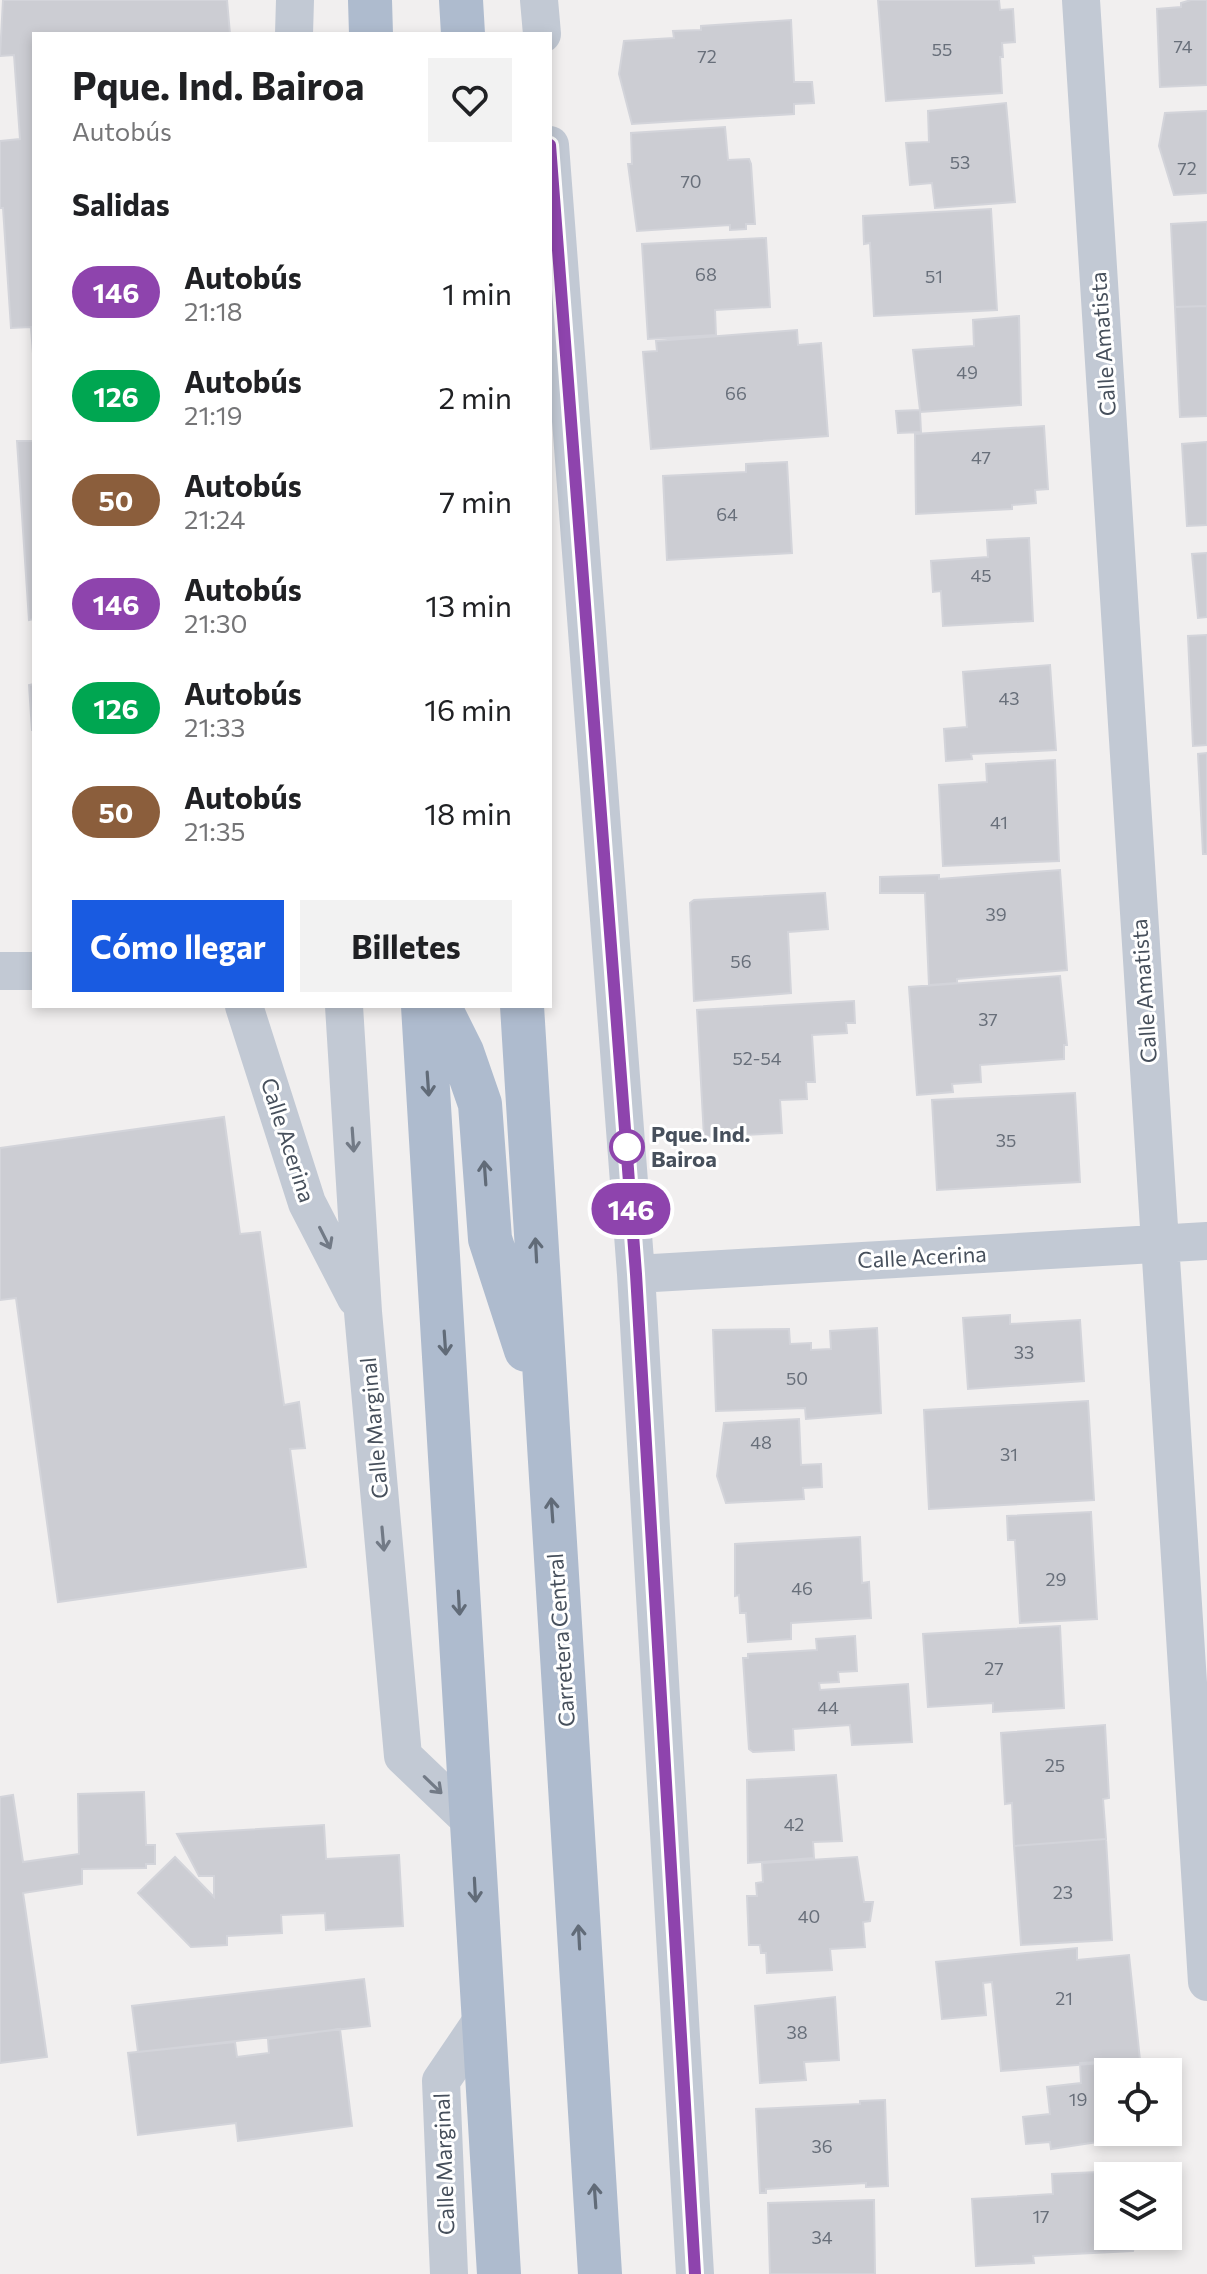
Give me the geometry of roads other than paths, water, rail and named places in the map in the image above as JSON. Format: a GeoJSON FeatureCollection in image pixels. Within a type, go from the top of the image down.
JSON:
{"type":"FeatureCollection","features":[{"type":"Feature","properties":{"kind":"main road"},"geometry":{"type":"LineString","coordinates":[[370,0],[371,32]]}},
{"type":"Feature","properties":{"kind":"main road"},"geometry":{"type":"LineString","coordinates":[[461,0],[463,32]]}},
{"type":"Feature","properties":{"kind":"main road"},"geometry":{"type":"LineString","coordinates":[[423,1008],[499,2274]]}},
{"type":"Feature","properties":{"kind":"main road"},"geometry":{"type":"LineString","coordinates":[[440,1008],[462,1052],[480,1104],[490,1239],[545,1410]]}},
{"type":"Feature","properties":{"kind":"main road","name":"Carretera Central"},"geometry":{"type":"LineString","coordinates":[[522,1008],[600,2274]]}},
{"type":"Feature","properties":{"kind":"street"},"geometry":{"type":"LineString","coordinates":[[294,32],[295,0]]}},
{"type":"Feature","properties":{"kind":"street"},"geometry":{"type":"LineString","coordinates":[[539,0],[542,32]]}},
{"type":"Feature","properties":{"kind":"street","name":"Calle Amatista"},"geometry":{"type":"LineString","coordinates":[[1081,0],[1207,1982]]}},
{"type":"Feature","properties":{"kind":"street"},"geometry":{"type":"LineString","coordinates":[[552,171],[636,1274],[695,2274]]}},
{"type":"Feature","properties":{"kind":"street"},"geometry":{"type":"LineString","coordinates":[[0,971],[32,971]]}},
{"type":"Feature","properties":{"kind":"street","name":"Calle Acerina"},"geometry":{"type":"LineString","coordinates":[[245,1008],[307,1203],[363,1312]]}},
{"type":"Feature","properties":{"kind":"street","name":"Calle Marginal"},"geometry":{"type":"LineString","coordinates":[[344,1008],[363,1312],[403,1756],[471,1821]]}},
{"type":"Feature","properties":{"kind":"street","name":"Calle Acerina"},"geometry":{"type":"LineString","coordinates":[[636,1274],[1207,1241]]}},
{"type":"Feature","properties":{"kind":"street","name":"Calle Marginal"},"geometry":{"type":"LineString","coordinates":[[449,2274],[441,2081],[483,2019]]}},
{"type":"Feature","properties":{"kind":"place","name":"Pque. Ind. Bairoa"},"geometry":{"type":"Point","coordinates":[627,1147]}}]}
